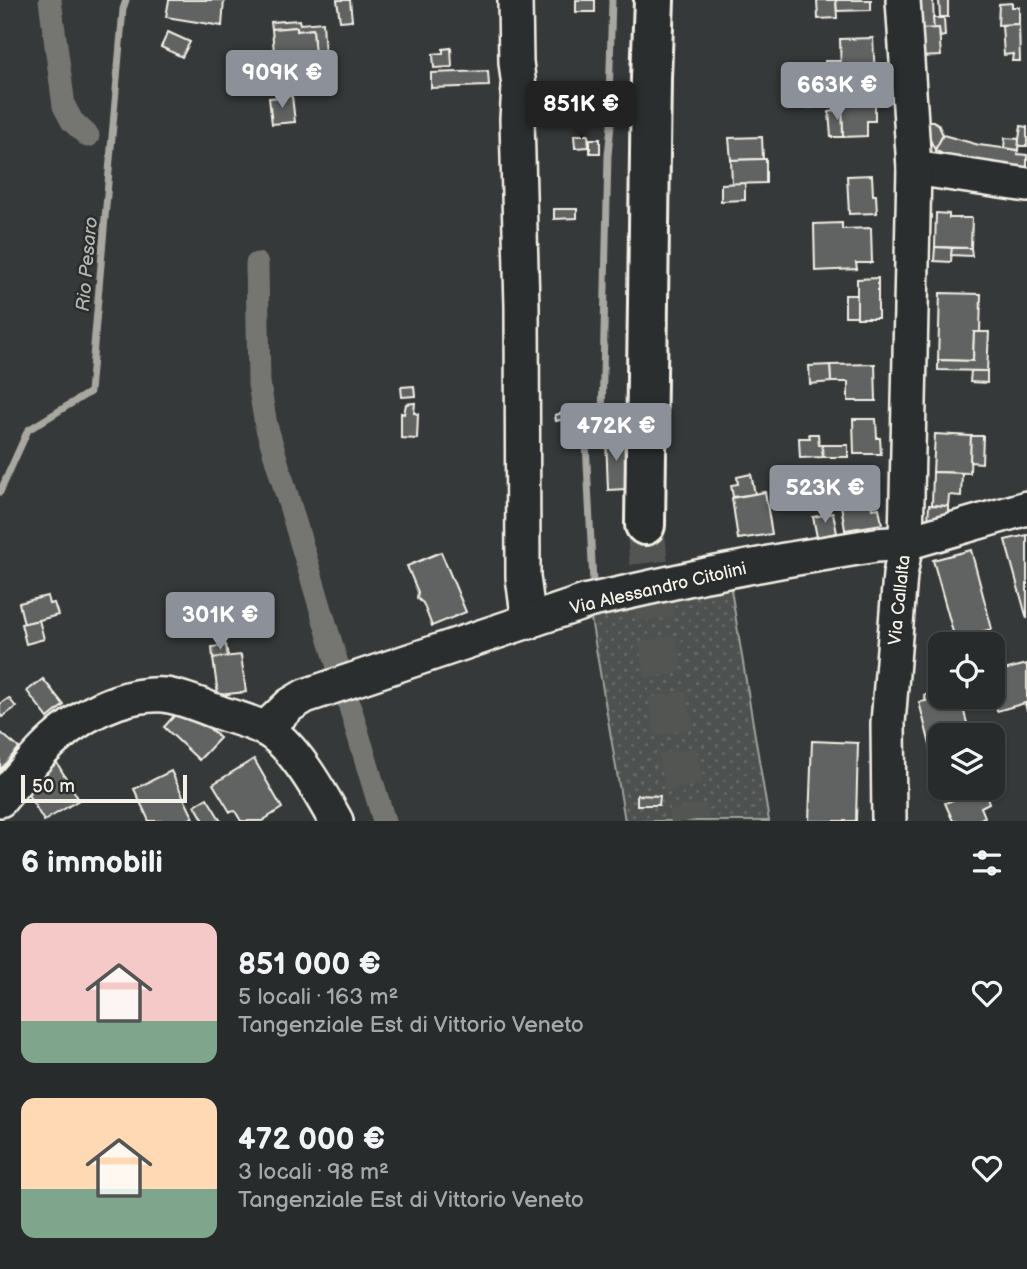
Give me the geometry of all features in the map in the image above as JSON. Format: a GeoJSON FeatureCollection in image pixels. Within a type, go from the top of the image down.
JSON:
{"type":"FeatureCollection","features":[{"type":"Feature","properties":{"kind":"main road"},"geometry":{"type":"LineString","coordinates":[[645,525],[654,0]]}},
{"type":"Feature","properties":{"kind":"street"},"geometry":{"type":"LineString","coordinates":[[515,0],[519,87],[517,119],[522,306],[523,577],[529,622]]}},
{"type":"Feature","properties":{"kind":"street","name":"Via Callalta"},"geometry":{"type":"LineString","coordinates":[[889,821],[888,723],[900,575],[906,543],[914,168],[903,0]]}},
{"type":"Feature","properties":{"kind":"street"},"geometry":{"type":"LineString","coordinates":[[914,168],[1027,184]]}},
{"type":"Feature","properties":{"kind":"street","name":"Via Alessandro Citolini"},"geometry":{"type":"LineString","coordinates":[[265,729],[290,705],[305,696],[588,601],[706,575],[863,547],[906,543],[1027,508]]}},
{"type":"Feature","properties":{"kind":"street"},"geometry":{"type":"LineString","coordinates":[[0,800],[35,758],[61,733],[91,712],[127,699],[165,695],[181,698],[265,729],[279,738],[314,784],[336,821]]}},
{"type":"Feature","properties":{"kind":"shaded area"},"geometry":{"type":"Polygon","coordinates":[[[728,571],[769,821],[625,821],[588,601],[728,571]]]}},
{"type":"Feature","properties":{"kind":"building"},"geometry":{"type":"Polygon","coordinates":[[[169,0],[224,0],[222,26],[166,17],[169,0]]]}},
{"type":"Feature","properties":{"kind":"building"},"geometry":{"type":"Polygon","coordinates":[[[337,0],[350,0],[352,20],[340,21],[337,0]]]}},
{"type":"Feature","properties":{"kind":"building"},"geometry":{"type":"Polygon","coordinates":[[[576,0],[595,0],[595,12],[576,12],[576,0]]]}},
{"type":"Feature","properties":{"kind":"building"},"geometry":{"type":"Polygon","coordinates":[[[817,0],[836,0],[837,18],[818,19],[817,0]]]}},
{"type":"Feature","properties":{"kind":"building"},"geometry":{"type":"Polygon","coordinates":[[[836,0],[871,0],[871,10],[837,11],[836,0]]]}},
{"type":"Feature","properties":{"kind":"building"},"geometry":{"type":"Polygon","coordinates":[[[916,0],[933,0],[934,29],[918,29],[916,0]]]}},
{"type":"Feature","properties":{"kind":"building"},"geometry":{"type":"Polygon","coordinates":[[[939,0],[948,0],[948,17],[940,17],[939,0]]]}},
{"type":"Feature","properties":{"kind":"building"},"geometry":{"type":"Polygon","coordinates":[[[1012,3],[1012,7],[1019,7],[1019,24],[998,25],[999,4],[1012,3]]]}},
{"type":"Feature","properties":{"kind":"building"},"geometry":{"type":"Polygon","coordinates":[[[933,18],[944,18],[945,36],[940,37],[939,28],[934,29],[933,18]]]}},
{"type":"Feature","properties":{"kind":"building"},"geometry":{"type":"Polygon","coordinates":[[[299,20],[300,24],[323,22],[325,55],[320,61],[317,73],[302,74],[300,60],[315,58],[313,29],[272,29],[271,22],[299,20]]]}},
{"type":"Feature","properties":{"kind":"building"},"geometry":{"type":"Polygon","coordinates":[[[1019,24],[1020,61],[1012,61],[1013,54],[1004,55],[1002,25],[1019,24]]]}},
{"type":"Feature","properties":{"kind":"building"},"geometry":{"type":"Polygon","coordinates":[[[297,27],[297,31],[313,29],[315,58],[300,60],[302,75],[276,76],[272,29],[297,27]]]}},
{"type":"Feature","properties":{"kind":"building"},"geometry":{"type":"Polygon","coordinates":[[[939,28],[941,56],[919,57],[918,29],[939,28]]]}},
{"type":"Feature","properties":{"kind":"building"},"geometry":{"type":"Polygon","coordinates":[[[168,32],[190,42],[182,57],[161,47],[168,32]]]}},
{"type":"Feature","properties":{"kind":"building"},"geometry":{"type":"Polygon","coordinates":[[[873,38],[875,76],[841,77],[840,39],[873,38]]]}},
{"type":"Feature","properties":{"kind":"building"},"geometry":{"type":"Polygon","coordinates":[[[451,48],[452,67],[434,68],[433,54],[443,53],[443,49],[451,48]]]}},
{"type":"Feature","properties":{"kind":"building"},"geometry":{"type":"Polygon","coordinates":[[[825,61],[840,61],[841,77],[826,78],[825,61]]]}},
{"type":"Feature","properties":{"kind":"building"},"geometry":{"type":"Polygon","coordinates":[[[488,71],[489,86],[431,88],[431,73],[488,71]]]}},
{"type":"Feature","properties":{"kind":"building"},"geometry":{"type":"Polygon","coordinates":[[[817,80],[817,107],[801,108],[801,81],[817,80]]]}},
{"type":"Feature","properties":{"kind":"building"},"geometry":{"type":"Polygon","coordinates":[[[292,96],[295,122],[272,124],[269,98],[292,96]]]}},
{"type":"Feature","properties":{"kind":"building"},"geometry":{"type":"Polygon","coordinates":[[[875,104],[875,121],[867,121],[867,136],[843,137],[842,105],[875,104]]]}},
{"type":"Feature","properties":{"kind":"building"},"geometry":{"type":"Polygon","coordinates":[[[842,105],[843,137],[831,137],[829,112],[834,111],[834,106],[842,105]]]}},
{"type":"Feature","properties":{"kind":"building"},"geometry":{"type":"Polygon","coordinates":[[[925,121],[938,124],[943,135],[935,150],[922,123],[925,121]]]}},
{"type":"Feature","properties":{"kind":"building"},"geometry":{"type":"Polygon","coordinates":[[[1021,126],[1027,127],[1027,146],[1018,146],[1021,126]]]}},
{"type":"Feature","properties":{"kind":"building"},"geometry":{"type":"Polygon","coordinates":[[[574,135],[588,135],[589,147],[575,148],[574,135]]]}},
{"type":"Feature","properties":{"kind":"building"},"geometry":{"type":"Polygon","coordinates":[[[943,135],[979,145],[1018,150],[1017,154],[1027,155],[1027,171],[950,158],[935,150],[943,135]]]}},
{"type":"Feature","properties":{"kind":"building"},"geometry":{"type":"Polygon","coordinates":[[[762,137],[763,159],[731,160],[729,138],[762,137]]]}},
{"type":"Feature","properties":{"kind":"building"},"geometry":{"type":"Polygon","coordinates":[[[1005,138],[1019,139],[1018,150],[1004,148],[1005,138]]]}},
{"type":"Feature","properties":{"kind":"building"},"geometry":{"type":"Polygon","coordinates":[[[590,139],[600,139],[600,153],[590,153],[590,139]]]}},
{"type":"Feature","properties":{"kind":"building"},"geometry":{"type":"Polygon","coordinates":[[[766,159],[766,183],[732,184],[731,160],[766,159]]]}},
{"type":"Feature","properties":{"kind":"building"},"geometry":{"type":"Polygon","coordinates":[[[872,175],[877,213],[849,214],[847,176],[872,175]]]}},
{"type":"Feature","properties":{"kind":"building"},"geometry":{"type":"Polygon","coordinates":[[[745,183],[745,200],[721,201],[721,184],[745,183]]]}},
{"type":"Feature","properties":{"kind":"building"},"geometry":{"type":"Polygon","coordinates":[[[554,209],[577,209],[577,218],[554,219],[554,209]]]}},
{"type":"Feature","properties":{"kind":"building"},"geometry":{"type":"Polygon","coordinates":[[[936,213],[949,214],[949,218],[972,218],[971,248],[935,247],[936,213]]]}},
{"type":"Feature","properties":{"kind":"building"},"geometry":{"type":"Polygon","coordinates":[[[842,223],[842,229],[871,228],[872,263],[856,263],[857,269],[815,271],[814,224],[842,223]]]}},
{"type":"Feature","properties":{"kind":"building"},"geometry":{"type":"Polygon","coordinates":[[[935,247],[952,248],[951,262],[934,261],[935,247]]]}},
{"type":"Feature","properties":{"kind":"building"},"geometry":{"type":"Polygon","coordinates":[[[952,248],[971,248],[972,256],[951,255],[952,248]]]}},
{"type":"Feature","properties":{"kind":"building"},"geometry":{"type":"Polygon","coordinates":[[[878,278],[878,318],[857,318],[857,279],[878,278]]]}},
{"type":"Feature","properties":{"kind":"building"},"geometry":{"type":"Polygon","coordinates":[[[940,293],[981,294],[980,332],[974,332],[973,361],[938,360],[940,293]]]}},
{"type":"Feature","properties":{"kind":"building"},"geometry":{"type":"Polygon","coordinates":[[[845,295],[857,295],[857,316],[845,316],[845,295]]]}},
{"type":"Feature","properties":{"kind":"building"},"geometry":{"type":"Polygon","coordinates":[[[974,332],[989,332],[987,371],[938,370],[938,360],[973,361],[974,332]]]}},
{"type":"Feature","properties":{"kind":"building"},"geometry":{"type":"Polygon","coordinates":[[[875,364],[876,401],[848,401],[848,382],[831,382],[830,365],[875,364]]]}},
{"type":"Feature","properties":{"kind":"building"},"geometry":{"type":"Polygon","coordinates":[[[830,365],[831,382],[810,384],[809,366],[830,365]]]}},
{"type":"Feature","properties":{"kind":"building"},"geometry":{"type":"Polygon","coordinates":[[[971,371],[987,371],[987,383],[970,382],[971,371]]]}},
{"type":"Feature","properties":{"kind":"building"},"geometry":{"type":"Polygon","coordinates":[[[414,386],[415,396],[402,397],[401,387],[414,386]]]}},
{"type":"Feature","properties":{"kind":"building"},"geometry":{"type":"Polygon","coordinates":[[[415,403],[414,413],[418,414],[417,439],[401,438],[401,413],[404,414],[406,404],[415,403]]]}},
{"type":"Feature","properties":{"kind":"building"},"geometry":{"type":"Polygon","coordinates":[[[588,407],[589,413],[556,421],[555,415],[588,407]]]}},
{"type":"Feature","properties":{"kind":"building"},"geometry":{"type":"Polygon","coordinates":[[[853,419],[876,419],[881,454],[854,454],[853,419]]]}},
{"type":"Feature","properties":{"kind":"building"},"geometry":{"type":"Polygon","coordinates":[[[809,434],[818,434],[823,457],[800,458],[799,438],[810,438],[809,434]]]}},
{"type":"Feature","properties":{"kind":"building"},"geometry":{"type":"Polygon","coordinates":[[[935,434],[971,436],[970,473],[933,472],[935,434]]]}},
{"type":"Feature","properties":{"kind":"building"},"geometry":{"type":"Polygon","coordinates":[[[624,436],[626,489],[608,490],[606,437],[624,436]]]}},
{"type":"Feature","properties":{"kind":"building"},"geometry":{"type":"Polygon","coordinates":[[[971,436],[983,436],[982,463],[970,462],[971,436]]]}},
{"type":"Feature","properties":{"kind":"building"},"geometry":{"type":"Polygon","coordinates":[[[822,445],[848,445],[848,457],[823,457],[822,445]]]}},
{"type":"Feature","properties":{"kind":"building"},"geometry":{"type":"Polygon","coordinates":[[[933,472],[962,473],[961,496],[949,495],[948,506],[932,505],[933,472]]]}},
{"type":"Feature","properties":{"kind":"building"},"geometry":{"type":"Polygon","coordinates":[[[751,474],[755,494],[733,497],[731,485],[738,484],[737,477],[751,474]]]}},
{"type":"Feature","properties":{"kind":"building"},"geometry":{"type":"Polygon","coordinates":[[[869,486],[872,509],[879,508],[882,524],[845,530],[839,492],[869,486]]]}},
{"type":"Feature","properties":{"kind":"building"},"geometry":{"type":"Polygon","coordinates":[[[765,492],[772,534],[738,539],[732,498],[765,492]]]}},
{"type":"Feature","properties":{"kind":"building"},"geometry":{"type":"Polygon","coordinates":[[[929,505],[948,506],[948,521],[928,521],[929,505]]]}},
{"type":"Feature","properties":{"kind":"building"},"geometry":{"type":"Polygon","coordinates":[[[833,513],[837,533],[817,537],[813,517],[833,513]]]}},
{"type":"Feature","properties":{"kind":"building"},"geometry":{"type":"Polygon","coordinates":[[[1027,535],[1027,619],[1005,540],[1027,535]]]}},
{"type":"Feature","properties":{"kind":"building"},"geometry":{"type":"Polygon","coordinates":[[[971,550],[992,629],[981,632],[953,632],[933,560],[971,550]]]}},
{"type":"Feature","properties":{"kind":"building"},"geometry":{"type":"Polygon","coordinates":[[[441,552],[466,612],[432,626],[423,603],[417,598],[418,592],[407,566],[441,552]]]}},
{"type":"Feature","properties":{"kind":"building"},"geometry":{"type":"Polygon","coordinates":[[[47,596],[49,604],[54,603],[58,615],[24,624],[19,603],[47,596]]]}},
{"type":"Feature","properties":{"kind":"building"},"geometry":{"type":"Polygon","coordinates":[[[39,620],[44,639],[26,644],[21,624],[39,620]]]}},
{"type":"Feature","properties":{"kind":"building"},"geometry":{"type":"Polygon","coordinates":[[[227,621],[231,638],[220,640],[215,624],[227,621]]]}},
{"type":"Feature","properties":{"kind":"building"},"geometry":{"type":"Polygon","coordinates":[[[226,645],[228,657],[213,658],[212,647],[226,645]]]}},
{"type":"Feature","properties":{"kind":"building"},"geometry":{"type":"Polygon","coordinates":[[[241,655],[246,692],[218,695],[213,658],[241,655]]]}},
{"type":"Feature","properties":{"kind":"building"},"geometry":{"type":"Polygon","coordinates":[[[1027,664],[1027,711],[1025,703],[1005,709],[1005,670],[1027,664]]]}},
{"type":"Feature","properties":{"kind":"building"},"geometry":{"type":"Polygon","coordinates":[[[43,679],[64,705],[48,718],[27,691],[43,679]]]}},
{"type":"Feature","properties":{"kind":"building"},"geometry":{"type":"Polygon","coordinates":[[[928,694],[928,709],[963,709],[967,723],[928,723],[928,737],[919,702],[926,701],[924,695],[928,694]]]}},
{"type":"Feature","properties":{"kind":"building"},"geometry":{"type":"Polygon","coordinates":[[[9,698],[16,707],[2,717],[0,704],[9,698]]]}},
{"type":"Feature","properties":{"kind":"building"},"geometry":{"type":"Polygon","coordinates":[[[184,705],[220,738],[199,760],[164,727],[184,705]]]}},
{"type":"Feature","properties":{"kind":"building"},"geometry":{"type":"Polygon","coordinates":[[[0,732],[19,748],[0,770],[0,732]]]}},
{"type":"Feature","properties":{"kind":"building"},"geometry":{"type":"Polygon","coordinates":[[[812,741],[858,743],[856,821],[809,821],[812,741]]]}},
{"type":"Feature","properties":{"kind":"building"},"geometry":{"type":"Polygon","coordinates":[[[254,759],[282,808],[262,821],[241,821],[235,811],[230,812],[213,784],[254,759]]]}},
{"type":"Feature","properties":{"kind":"building"},"geometry":{"type":"Polygon","coordinates":[[[57,763],[79,800],[44,821],[21,783],[57,763]]]}},
{"type":"Feature","properties":{"kind":"building"},"geometry":{"type":"Polygon","coordinates":[[[171,771],[193,817],[186,821],[149,821],[134,789],[171,771]]]}},
{"type":"Feature","properties":{"kind":"building"},"geometry":{"type":"Polygon","coordinates":[[[637,795],[660,796],[659,805],[637,805],[637,795]]]}},
{"type":"Feature","properties":{"kind":"building"},"geometry":{"type":"Polygon","coordinates":[[[207,798],[221,821],[204,821],[195,805],[207,798]]]}},
{"type":"Feature","properties":{"kind":"building"},"geometry":{"type":"Polygon","coordinates":[[[953,800],[988,800],[989,803],[981,807],[985,817],[976,821],[953,821],[945,803],[953,800]]]}},
{"type":"Feature","properties":{"kind":"waterway"},"geometry":{"type":"LineString","coordinates":[[50,0],[64,106],[72,121],[88,136]]}},
{"type":"Feature","properties":{"kind":"waterway","name":"Rio Pesaro"},"geometry":{"type":"LineString","coordinates":[[0,492],[28,430],[90,392],[123,9],[126,0]]}},
{"type":"Feature","properties":{"kind":"waterway"},"geometry":{"type":"LineString","coordinates":[[593,582],[585,423],[602,419],[608,155],[612,116],[609,99],[612,0]]}},
{"type":"Feature","properties":{"kind":"waterway"},"geometry":{"type":"LineString","coordinates":[[257,264],[259,384],[266,425],[384,821]]}},
{"type":"Feature","properties":{"kind":"tunnel"},"geometry":{"type":"LineString","coordinates":[[645,525],[656,632],[690,821]]}}]}
